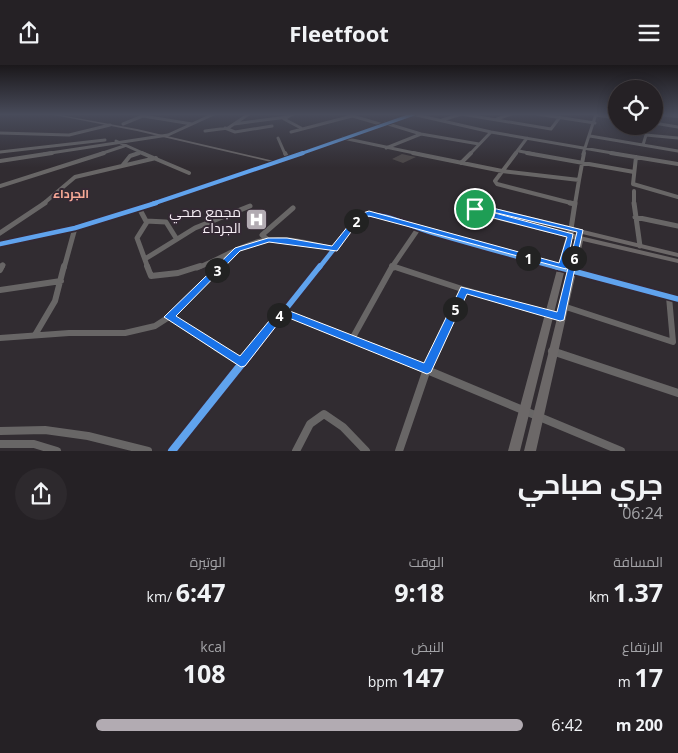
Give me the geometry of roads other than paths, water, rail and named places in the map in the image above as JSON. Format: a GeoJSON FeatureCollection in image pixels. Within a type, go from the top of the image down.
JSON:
{"type":"FeatureCollection","features":[{"type":"Feature","properties":{"kind":"street"},"geometry":{"type":"LineString","coordinates":[[0,133],[78,135],[93,132]]}},
{"type":"Feature","properties":{"kind":"street"},"geometry":{"type":"LineString","coordinates":[[149,132],[166,135]]}},
{"type":"Feature","properties":{"kind":"street"},"geometry":{"type":"LineString","coordinates":[[154,132],[276,161]]}},
{"type":"Feature","properties":{"kind":"street"},"geometry":{"type":"LineString","coordinates":[[0,161],[117,141],[166,135],[173,132]]}},
{"type":"Feature","properties":{"kind":"street"},"geometry":{"type":"LineString","coordinates":[[0,244],[74,228],[139,208],[359,132]]}},
{"type":"Feature","properties":{"kind":"street"},"geometry":{"type":"LineString","coordinates":[[414,132],[479,144]]}},
{"type":"Feature","properties":{"kind":"street"},"geometry":{"type":"LineString","coordinates":[[491,132],[678,164]]}},
{"type":"Feature","properties":{"kind":"street"},"geometry":{"type":"LineString","coordinates":[[461,163],[491,132]]}},
{"type":"Feature","properties":{"kind":"street"},"geometry":{"type":"LineString","coordinates":[[514,451],[524,410],[555,315],[576,234],[575,204],[581,161],[592,132]]}},
{"type":"Feature","properties":{"kind":"street"},"geometry":{"type":"LineString","coordinates":[[386,148],[421,134]]}},
{"type":"Feature","properties":{"kind":"street"},"geometry":{"type":"LineString","coordinates":[[644,145],[646,135],[678,138]]}},
{"type":"Feature","properties":{"kind":"street"},"geometry":{"type":"LineString","coordinates":[[590,136],[678,151]]}},
{"type":"Feature","properties":{"kind":"street"},"geometry":{"type":"LineString","coordinates":[[278,137],[287,157]]}},
{"type":"Feature","properties":{"kind":"street"},"geometry":{"type":"LineString","coordinates":[[343,138],[502,171],[579,180]]}},
{"type":"Feature","properties":{"kind":"street"},"geometry":{"type":"LineString","coordinates":[[527,138],[495,181],[504,188],[575,204]]}},
{"type":"Feature","properties":{"kind":"street"},"geometry":{"type":"LineString","coordinates":[[0,152],[113,139],[124,146],[189,173]]}},
{"type":"Feature","properties":{"kind":"street"},"geometry":{"type":"LineString","coordinates":[[0,186],[124,146]]}},
{"type":"Feature","properties":{"kind":"street"},"geometry":{"type":"LineString","coordinates":[[519,151],[581,161],[634,173]]}},
{"type":"Feature","properties":{"kind":"street"},"geometry":{"type":"LineString","coordinates":[[122,166],[130,156],[140,152]]}},
{"type":"Feature","properties":{"kind":"street"},"geometry":{"type":"LineString","coordinates":[[636,157],[633,184],[678,197]]}},
{"type":"Feature","properties":{"kind":"street"},"geometry":{"type":"LineString","coordinates":[[0,233],[35,211],[75,177],[156,158]]}},
{"type":"Feature","properties":{"kind":"street"},"geometry":{"type":"LineString","coordinates":[[634,191],[635,217],[640,246]]}},
{"type":"Feature","properties":{"kind":"street"},"geometry":{"type":"LineString","coordinates":[[145,259],[176,238],[208,222],[250,206]]}},
{"type":"Feature","properties":{"kind":"street"},"geometry":{"type":"LineString","coordinates":[[678,255],[640,246],[576,234],[480,213],[475,209],[480,207],[576,234],[678,261]]}},
{"type":"Feature","properties":{"kind":"street"},"geometry":{"type":"LineString","coordinates":[[139,208],[142,219],[147,222],[167,221],[172,224],[176,238]]}},
{"type":"Feature","properties":{"kind":"street"},"geometry":{"type":"LineString","coordinates":[[268,240],[262,235],[293,208]]}},
{"type":"Feature","properties":{"kind":"street"},"geometry":{"type":"LineString","coordinates":[[172,451],[282,311],[360,216],[364,214],[373,214],[418,229],[678,299]]}},
{"type":"Feature","properties":{"kind":"street"},"geometry":{"type":"LineString","coordinates":[[635,217],[678,226]]}},
{"type":"Feature","properties":{"kind":"street"},"geometry":{"type":"LineString","coordinates":[[147,222],[137,238],[151,276],[165,275],[202,266],[238,249],[268,240],[287,241],[334,249]]}},
{"type":"Feature","properties":{"kind":"street"},"geometry":{"type":"LineString","coordinates":[[35,335],[55,301],[74,228]]}},
{"type":"Feature","properties":{"kind":"street"},"geometry":{"type":"LineString","coordinates":[[352,339],[392,267],[418,229]]}},
{"type":"Feature","properties":{"kind":"street"},"geometry":{"type":"LineString","coordinates":[[0,338],[35,335],[125,333],[155,326],[169,317],[238,249]]}},
{"type":"Feature","properties":{"kind":"street"},"geometry":{"type":"LineString","coordinates":[[392,267],[555,315]]}},
{"type":"Feature","properties":{"kind":"street"},"geometry":{"type":"LineString","coordinates":[[530,451],[552,351],[555,315],[563,306],[567,268]]}},
{"type":"Feature","properties":{"kind":"street"},"geometry":{"type":"LineString","coordinates":[[0,290],[61,281]]}},
{"type":"Feature","properties":{"kind":"street"},"geometry":{"type":"LineString","coordinates":[[399,451],[427,369],[465,290]]}},
{"type":"Feature","properties":{"kind":"street"},"geometry":{"type":"LineString","coordinates":[[563,306],[676,342],[669,297]]}},
{"type":"Feature","properties":{"kind":"street"},"geometry":{"type":"LineString","coordinates":[[282,311],[427,369],[621,451]]}},
{"type":"Feature","properties":{"kind":"street"},"geometry":{"type":"LineString","coordinates":[[169,317],[241,363]]}},
{"type":"Feature","properties":{"kind":"street"},"geometry":{"type":"LineString","coordinates":[[552,351],[678,393]]}},
{"type":"Feature","properties":{"kind":"street"},"geometry":{"type":"LineString","coordinates":[[296,451],[311,423],[317,417],[324,414],[343,427],[366,451]]}},
{"type":"Feature","properties":{"kind":"street"},"geometry":{"type":"LineString","coordinates":[[0,431],[45,430],[88,436],[148,451]]}},
{"type":"Feature","properties":{"kind":"street"},"geometry":{"type":"LineString","coordinates":[[0,444],[34,444],[57,451]]}},
{"type":"Feature","properties":{"kind":"place","name":"مجمع صحي الجرداء"},"geometry":{"type":"Point","coordinates":[257,220]}},
{"type":"Feature","properties":{"kind":"district","name":"الجرداء"},"geometry":{"type":"Point","coordinates":[71,194]}}]}
